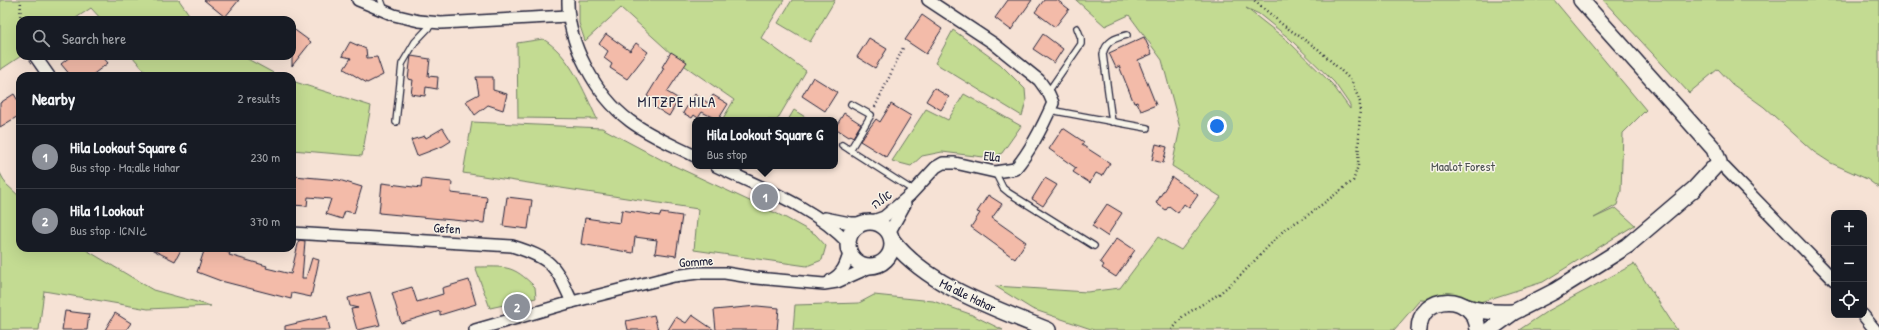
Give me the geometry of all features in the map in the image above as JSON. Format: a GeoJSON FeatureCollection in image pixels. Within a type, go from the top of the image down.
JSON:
{"type":"FeatureCollection","features":[{"type":"Feature","properties":{"kind":"street"},"geometry":{"type":"LineString","coordinates":[[358,0],[385,11],[419,21],[498,21],[568,16]]}},
{"type":"Feature","properties":{"kind":"street"},"geometry":{"type":"LineString","coordinates":[[568,0],[568,16],[573,40],[581,59],[592,78],[629,121],[645,131],[692,154]]}},
{"type":"Feature","properties":{"kind":"street"},"geometry":{"type":"LineString","coordinates":[[928,0],[994,43],[1039,80],[1048,92],[1053,103],[1050,110]]}},
{"type":"Feature","properties":{"kind":"street"},"geometry":{"type":"LineString","coordinates":[[1581,0],[1714,149],[1719,162],[1831,276]]}},
{"type":"Feature","properties":{"kind":"street"},"geometry":{"type":"LineString","coordinates":[[38,60],[46,72]]}},
{"type":"Feature","properties":{"kind":"street","name":"Ella"},"geometry":{"type":"LineString","coordinates":[[912,193],[936,167],[943,163],[995,172],[1015,169],[1022,160],[1050,110]]}},
{"type":"Feature","properties":{"kind":"street"},"geometry":{"type":"LineString","coordinates":[[1489,330],[1514,312],[1555,291],[1627,246],[1656,223],[1694,189],[1719,162]]}},
{"type":"Feature","properties":{"kind":"street"},"geometry":{"type":"LineString","coordinates":[[722,169],[817,215],[836,221],[878,223],[908,259],[920,270],[934,277]]}},
{"type":"Feature","properties":{"kind":"street","name":"אלה"},"geometry":{"type":"LineString","coordinates":[[867,222],[884,217],[912,193]]}},
{"type":"Feature","properties":{"kind":"street","name":"אלה"},"geometry":{"type":"LineString","coordinates":[[890,237],[891,227],[912,193]]}},
{"type":"Feature","properties":{"kind":"street"},"geometry":{"type":"LineString","coordinates":[[817,215],[832,226],[849,247],[853,258],[859,263],[866,265],[878,264],[910,267],[934,277]]}},
{"type":"Feature","properties":{"kind":"street"},"geometry":{"type":"LineString","coordinates":[[824,284],[840,275],[846,264],[850,235],[854,229],[867,222]]}},
{"type":"Feature","properties":{"kind":"street","name":"Gefen"},"geometry":{"type":"LineString","coordinates":[[296,233],[512,246],[536,254],[550,263],[560,276],[572,302]]}},
{"type":"Feature","properties":{"kind":"street"},"geometry":{"type":"LineString","coordinates":[[878,264],[888,257],[892,248],[890,237]]}},
{"type":"Feature","properties":{"kind":"street","name":"Gomme"},"geometry":{"type":"LineString","coordinates":[[475,330],[572,302],[674,276],[698,273],[725,273],[756,278],[824,284],[837,282],[878,264]]}},
{"type":"Feature","properties":{"kind":"street","name":"Ma'alle Hahar"},"geometry":{"type":"LineString","coordinates":[[934,277],[980,302],[1039,328]]}},
{"type":"Feature","properties":{"kind":"street"},"geometry":{"type":"LineString","coordinates":[[1417,327],[1425,312],[1433,305],[1445,301],[1456,302],[1481,312],[1514,312]]}},
{"type":"Feature","properties":{"kind":"street"},"geometry":{"type":"LineString","coordinates":[[1464,306],[1472,312],[1478,324],[1478,330]]}},
{"type":"Feature","properties":{"kind":"street"},"geometry":{"type":"LineString","coordinates":[[1865,318],[1875,330]]}},
{"type":"Feature","properties":{"kind":"lane"},"geometry":{"type":"LineString","coordinates":[[382,0],[385,11]]}},
{"type":"Feature","properties":{"kind":"lane"},"geometry":{"type":"LineString","coordinates":[[396,122],[402,64],[415,42],[434,22]]}},
{"type":"Feature","properties":{"kind":"lane"},"geometry":{"type":"LineString","coordinates":[[1048,92],[1081,44],[1081,38],[1077,28]]}},
{"type":"Feature","properties":{"kind":"lane"},"geometry":{"type":"LineString","coordinates":[[1112,122],[1103,54],[1105,46],[1115,38],[1127,35]]}},
{"type":"Feature","properties":{"kind":"lane"},"geometry":{"type":"LineString","coordinates":[[850,150],[871,115],[851,104]]}},
{"type":"Feature","properties":{"kind":"lane"},"geometry":{"type":"LineString","coordinates":[[1050,110],[1147,128]]}},
{"type":"Feature","properties":{"kind":"lane"},"geometry":{"type":"LineString","coordinates":[[842,145],[912,193]]}},
{"type":"Feature","properties":{"kind":"lane"},"geometry":{"type":"LineString","coordinates":[[995,172],[1003,188],[1009,193],[1094,246]]}},
{"type":"Feature","properties":{"kind":"path"},"geometry":{"type":"LineString","coordinates":[[20,16],[21,0]]}},
{"type":"Feature","properties":{"kind":"path"},"geometry":{"type":"LineString","coordinates":[[1172,330],[1183,316],[1219,294],[1239,277],[1285,229],[1308,215],[1353,181],[1358,166],[1360,102],[1351,80],[1318,49],[1283,25],[1254,0]]}},
{"type":"Feature","properties":{"kind":"path"},"geometry":{"type":"LineString","coordinates":[[871,115],[903,48]]}},
{"type":"Feature","properties":{"kind":"green space"},"geometry":{"type":"Polygon","coordinates":[[[0,0],[179,0],[190,16],[98,16],[91,8],[79,16],[16,16],[16,59],[0,70],[0,0]]]}},
{"type":"Feature","properties":{"kind":"green space"},"geometry":{"type":"Polygon","coordinates":[[[579,0],[784,0],[761,38],[806,71],[779,117],[724,117],[734,100],[685,66],[621,8],[585,41],[579,23],[579,0]]]}},
{"type":"Feature","properties":{"kind":"green space"},"geometry":{"type":"Polygon","coordinates":[[[792,0],[835,0],[810,42],[778,23],[792,0]]]}},
{"type":"Feature","properties":{"kind":"green space","name":"Maalot Forest"},"geometry":{"type":"Polygon","coordinates":[[[1076,0],[1554,0],[1646,110],[1623,133],[1621,191],[1617,205],[1594,218],[1616,208],[1635,225],[1543,282],[1480,302],[1420,300],[1394,330],[1094,330],[1032,309],[995,286],[1087,292],[1120,288],[1158,237],[1181,250],[1221,197],[1172,166],[1180,128],[1162,60],[1129,15],[1105,26],[1076,0]],[[1246,8],[1288,41],[1332,84],[1350,109],[1350,105],[1334,82],[1290,39],[1259,14],[1246,8]]]}},
{"type":"Feature","properties":{"kind":"green space"},"geometry":{"type":"Polygon","coordinates":[[[1603,0],[1879,0],[1879,188],[1867,179],[1831,163],[1814,152],[1764,107],[1732,84],[1718,69],[1689,93],[1603,0]]]}},
{"type":"Feature","properties":{"kind":"green space"},"geometry":{"type":"Polygon","coordinates":[[[953,30],[1000,64],[1025,89],[1026,101],[1022,116],[935,63],[953,30]]]}},
{"type":"Feature","properties":{"kind":"green space"},"geometry":{"type":"Polygon","coordinates":[[[543,39],[553,46],[569,64],[597,119],[518,118],[517,43],[543,39]]]}},
{"type":"Feature","properties":{"kind":"green space"},"geometry":{"type":"Polygon","coordinates":[[[135,60],[249,60],[272,72],[146,72],[135,60]]]}},
{"type":"Feature","properties":{"kind":"green space"},"geometry":{"type":"Polygon","coordinates":[[[296,82],[371,106],[362,156],[296,150],[296,82]]]}},
{"type":"Feature","properties":{"kind":"green space"},"geometry":{"type":"Polygon","coordinates":[[[964,94],[1021,126],[1002,153],[992,158],[942,152],[922,156],[911,166],[892,161],[926,109],[948,120],[964,94]]]}},
{"type":"Feature","properties":{"kind":"green space"},"geometry":{"type":"Polygon","coordinates":[[[794,110],[805,117],[790,117],[794,110]]]}},
{"type":"Feature","properties":{"kind":"green space"},"geometry":{"type":"Polygon","coordinates":[[[472,122],[602,128],[664,161],[786,218],[815,234],[826,246],[822,260],[807,266],[694,250],[698,209],[463,173],[472,122]]]}},
{"type":"Feature","properties":{"kind":"green space"},"geometry":{"type":"Polygon","coordinates":[[[0,173],[6,184],[16,193],[16,252],[90,252],[153,290],[211,306],[148,309],[44,291],[39,330],[0,330],[0,173]]]}},
{"type":"Feature","properties":{"kind":"green space"},"geometry":{"type":"Polygon","coordinates":[[[1634,264],[1677,330],[1519,330],[1546,312],[1634,264]]]}},
{"type":"Feature","properties":{"kind":"green space"},"geometry":{"type":"Polygon","coordinates":[[[475,267],[502,267],[508,268],[520,274],[535,287],[536,298],[490,308],[475,267]]]}},
{"type":"Feature","properties":{"kind":"green space"},"geometry":{"type":"Polygon","coordinates":[[[874,295],[933,301],[970,314],[1003,330],[793,330],[795,305],[859,303],[874,295]]]}},
{"type":"Feature","properties":{"kind":"building"},"geometry":{"type":"Polygon","coordinates":[[[204,0],[239,0],[226,16],[224,16],[204,0]]]}},
{"type":"Feature","properties":{"kind":"building"},"geometry":{"type":"Polygon","coordinates":[[[1008,0],[1032,0],[1011,30],[995,18],[1008,0]]]}},
{"type":"Feature","properties":{"kind":"building"},"geometry":{"type":"Polygon","coordinates":[[[1044,0],[1057,0],[1069,9],[1055,27],[1035,12],[1044,0]]]}},
{"type":"Feature","properties":{"kind":"building"},"geometry":{"type":"Polygon","coordinates":[[[922,15],[942,29],[926,54],[905,40],[922,15]]]}},
{"type":"Feature","properties":{"kind":"building"},"geometry":{"type":"Polygon","coordinates":[[[296,31],[311,42],[292,66],[292,60],[296,60],[296,31]]]}},
{"type":"Feature","properties":{"kind":"building"},"geometry":{"type":"Polygon","coordinates":[[[606,34],[630,51],[636,43],[648,52],[627,79],[610,68],[612,64],[604,58],[608,51],[599,44],[606,34]]]}},
{"type":"Feature","properties":{"kind":"building"},"geometry":{"type":"Polygon","coordinates":[[[1043,34],[1063,49],[1054,63],[1033,49],[1043,34]]]}},
{"type":"Feature","properties":{"kind":"building"},"geometry":{"type":"Polygon","coordinates":[[[1144,37],[1152,54],[1138,60],[1156,105],[1141,111],[1137,102],[1134,103],[1119,66],[1116,68],[1109,53],[1144,37]]]}},
{"type":"Feature","properties":{"kind":"building"},"geometry":{"type":"Polygon","coordinates":[[[869,38],[887,49],[875,68],[857,57],[869,38]]]}},
{"type":"Feature","properties":{"kind":"building"},"geometry":{"type":"Polygon","coordinates":[[[350,42],[366,49],[367,58],[377,57],[383,75],[367,83],[344,69],[351,58],[342,56],[350,42]]]}},
{"type":"Feature","properties":{"kind":"building"},"geometry":{"type":"Polygon","coordinates":[[[671,52],[687,62],[667,92],[679,99],[669,116],[653,106],[656,102],[647,96],[664,68],[662,67],[671,52]]]}},
{"type":"Feature","properties":{"kind":"building"},"geometry":{"type":"Polygon","coordinates":[[[411,56],[430,59],[428,76],[438,77],[437,89],[426,87],[425,96],[411,94],[413,80],[408,79],[411,56]]]}},
{"type":"Feature","properties":{"kind":"building"},"geometry":{"type":"Polygon","coordinates":[[[66,60],[105,60],[108,63],[96,72],[68,72],[61,64],[66,60]]]}},
{"type":"Feature","properties":{"kind":"building"},"geometry":{"type":"Polygon","coordinates":[[[476,77],[493,77],[493,90],[507,94],[503,110],[488,105],[475,115],[466,101],[479,94],[476,77]]]}},
{"type":"Feature","properties":{"kind":"building"},"geometry":{"type":"Polygon","coordinates":[[[813,77],[837,92],[825,111],[802,96],[813,77]]]}},
{"type":"Feature","properties":{"kind":"building"},"geometry":{"type":"Polygon","coordinates":[[[934,88],[949,97],[941,110],[926,101],[934,88]]]}},
{"type":"Feature","properties":{"kind":"building"},"geometry":{"type":"Polygon","coordinates":[[[14,94],[16,97],[16,117],[0,127],[0,103],[14,94]]]}},
{"type":"Feature","properties":{"kind":"building"},"geometry":{"type":"Polygon","coordinates":[[[695,94],[708,103],[713,95],[728,104],[720,117],[712,117],[702,112],[699,117],[694,115],[692,118],[683,113],[695,94]]]}},
{"type":"Feature","properties":{"kind":"building"},"geometry":{"type":"Polygon","coordinates":[[[891,104],[911,116],[886,157],[860,141],[876,119],[880,122],[891,104]]]}},
{"type":"Feature","properties":{"kind":"building"},"geometry":{"type":"Polygon","coordinates":[[[844,113],[861,124],[853,137],[850,135],[849,137],[838,130],[838,123],[844,113]]]}},
{"type":"Feature","properties":{"kind":"building"},"geometry":{"type":"Polygon","coordinates":[[[443,128],[451,141],[443,146],[417,156],[411,140],[425,136],[426,138],[443,128]]]}},
{"type":"Feature","properties":{"kind":"building"},"geometry":{"type":"Polygon","coordinates":[[[1063,128],[1084,142],[1082,145],[1110,163],[1102,176],[1096,173],[1090,183],[1073,172],[1076,168],[1049,149],[1063,128]]]}},
{"type":"Feature","properties":{"kind":"building"},"geometry":{"type":"Polygon","coordinates":[[[1156,144],[1167,147],[1163,163],[1152,160],[1156,144]]]}},
{"type":"Feature","properties":{"kind":"building"},"geometry":{"type":"Polygon","coordinates":[[[296,176],[339,180],[362,187],[354,213],[345,211],[342,219],[326,214],[331,199],[308,197],[307,206],[296,205],[296,176]]]}},
{"type":"Feature","properties":{"kind":"building"},"geometry":{"type":"Polygon","coordinates":[[[1172,177],[1198,195],[1189,208],[1184,204],[1178,213],[1169,206],[1166,210],[1156,203],[1172,177]]]}},
{"type":"Feature","properties":{"kind":"building"},"geometry":{"type":"Polygon","coordinates":[[[1045,178],[1057,185],[1043,206],[1032,199],[1045,178]]]}},
{"type":"Feature","properties":{"kind":"building"},"geometry":{"type":"Polygon","coordinates":[[[422,179],[452,182],[451,193],[487,197],[484,223],[379,213],[382,183],[421,188],[422,179]]]}},
{"type":"Feature","properties":{"kind":"building"},"geometry":{"type":"Polygon","coordinates":[[[988,195],[1002,204],[992,218],[1026,242],[1015,259],[971,227],[980,213],[977,212],[988,195]]]}},
{"type":"Feature","properties":{"kind":"building"},"geometry":{"type":"Polygon","coordinates":[[[507,197],[532,200],[528,229],[503,226],[507,197]]]}},
{"type":"Feature","properties":{"kind":"building"},"geometry":{"type":"Polygon","coordinates":[[[1107,204],[1122,213],[1107,236],[1092,226],[1107,204]]]}},
{"type":"Feature","properties":{"kind":"building"},"geometry":{"type":"Polygon","coordinates":[[[622,210],[660,216],[661,213],[682,216],[676,256],[655,253],[657,240],[635,237],[633,253],[581,244],[585,218],[620,223],[622,210]]]}},
{"type":"Feature","properties":{"kind":"building"},"geometry":{"type":"Polygon","coordinates":[[[1117,238],[1135,250],[1116,277],[1102,268],[1104,265],[1100,262],[1117,238]]]}},
{"type":"Feature","properties":{"kind":"building"},"geometry":{"type":"Polygon","coordinates":[[[299,240],[305,241],[302,278],[306,278],[312,258],[319,260],[311,297],[292,293],[291,299],[221,281],[197,272],[204,252],[227,252],[230,253],[229,255],[267,266],[266,268],[291,274],[299,240]]]}},
{"type":"Feature","properties":{"kind":"building"},"geometry":{"type":"Polygon","coordinates":[[[157,252],[180,252],[175,261],[157,252]]]}},
{"type":"Feature","properties":{"kind":"building"},"geometry":{"type":"Polygon","coordinates":[[[469,280],[476,304],[440,315],[440,311],[401,323],[392,293],[412,287],[417,302],[443,294],[442,288],[469,280]]]}},
{"type":"Feature","properties":{"kind":"building"},"geometry":{"type":"Polygon","coordinates":[[[370,292],[380,325],[357,330],[351,309],[358,308],[350,306],[348,298],[370,292]]]}},
{"type":"Feature","properties":{"kind":"building"},"geometry":{"type":"Polygon","coordinates":[[[757,306],[779,308],[777,330],[716,330],[714,310],[757,306]]]}},
{"type":"Feature","properties":{"kind":"building"},"geometry":{"type":"Polygon","coordinates":[[[65,311],[89,314],[87,330],[62,330],[65,311]]]}},
{"type":"Feature","properties":{"kind":"building"},"geometry":{"type":"Polygon","coordinates":[[[115,313],[131,323],[126,330],[105,330],[115,313]]]}},
{"type":"Feature","properties":{"kind":"building"},"geometry":{"type":"Polygon","coordinates":[[[654,315],[658,330],[628,330],[626,321],[654,315]]]}},
{"type":"Feature","properties":{"kind":"building"},"geometry":{"type":"Polygon","coordinates":[[[692,315],[714,330],[668,330],[676,317],[686,323],[692,315]]]}},
{"type":"Feature","properties":{"kind":"building"},"geometry":{"type":"Polygon","coordinates":[[[327,316],[330,330],[285,330],[285,326],[327,316]]]}},
{"type":"Feature","properties":{"kind":"place","name":"Hila Lookout Square G"},"geometry":{"type":"Point","coordinates":[765,197]}},
{"type":"Feature","properties":{"kind":"place","name":"Hila 1 Lookout"},"geometry":{"type":"Point","coordinates":[517,307]}},
{"type":"Feature","properties":{"kind":"district","name":"MITZPE HILA"},"geometry":{"type":"Point","coordinates":[677,101]}}]}
